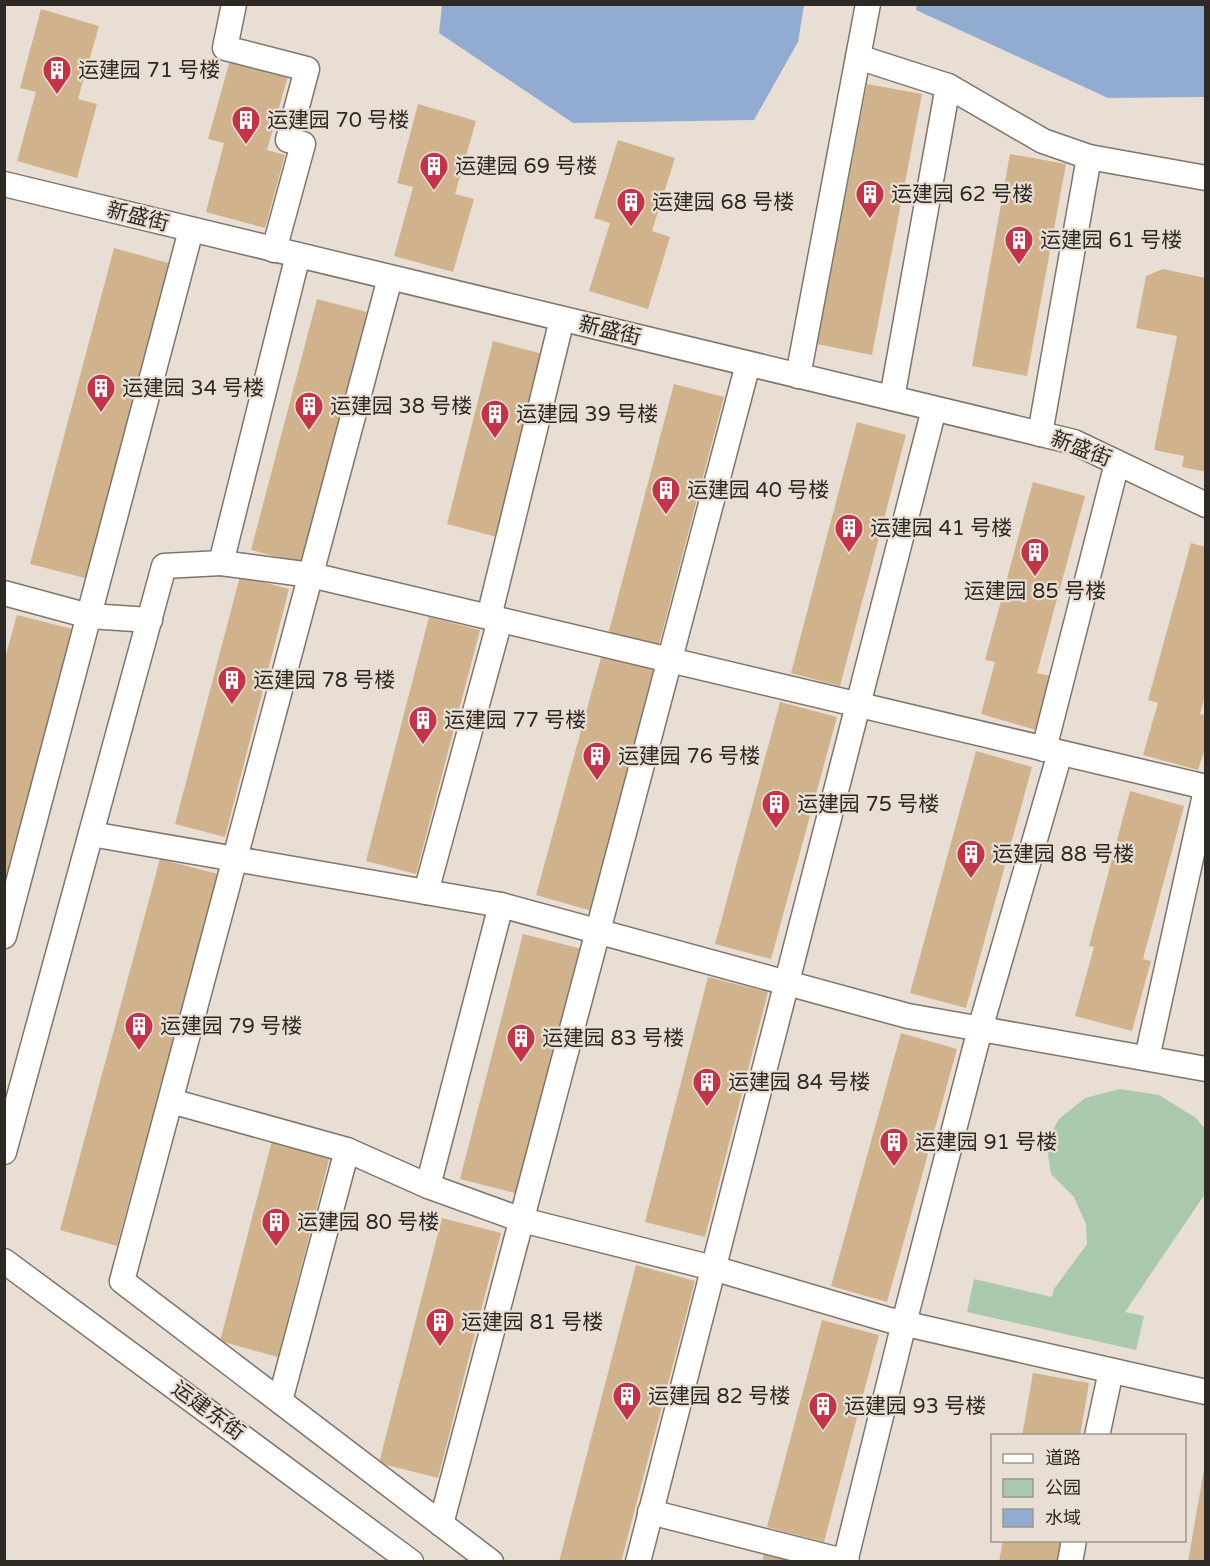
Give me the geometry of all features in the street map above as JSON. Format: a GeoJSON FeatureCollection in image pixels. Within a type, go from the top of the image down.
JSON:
{"type":"FeatureCollection","features":[{"type":"Feature","properties":{"kind":"street"},"geometry":{"type":"LineString","coordinates":[[234,4],[225,48],[307,69],[288,140],[303,144],[274,250]]}},
{"type":"Feature","properties":{"kind":"street"},"geometry":{"type":"LineString","coordinates":[[798,376],[868,4]]}},
{"type":"Feature","properties":{"kind":"street"},"geometry":{"type":"LineString","coordinates":[[858,57],[948,86],[1044,141],[1089,157],[1206,178]]}},
{"type":"Feature","properties":{"kind":"street"},"geometry":{"type":"LineString","coordinates":[[892,398],[948,86]]}},
{"type":"Feature","properties":{"kind":"street"},"geometry":{"type":"LineString","coordinates":[[1040,434],[1089,157]]}},
{"type":"Feature","properties":{"kind":"street","name":"新盛街"},"geometry":{"type":"LineString","coordinates":[[6,192],[191,230],[298,255],[1074,442],[1206,505]]}},
{"type":"Feature","properties":{"kind":"street"},"geometry":{"type":"LineString","coordinates":[[4,936],[191,230]]}},
{"type":"Feature","properties":{"kind":"street"},"geometry":{"type":"LineString","coordinates":[[221,563],[298,255]]}},
{"type":"Feature","properties":{"kind":"street"},"geometry":{"type":"LineString","coordinates":[[390,278],[122,1281],[280,1401],[443,1519],[508,1562]]}},
{"type":"Feature","properties":{"kind":"street"},"geometry":{"type":"LineString","coordinates":[[426,892],[495,618],[562,319]]}},
{"type":"Feature","properties":{"kind":"street"},"geometry":{"type":"LineString","coordinates":[[443,1519],[748,364]]}},
{"type":"Feature","properties":{"kind":"street"},"geometry":{"type":"LineString","coordinates":[[638,1562],[934,409]]}},
{"type":"Feature","properties":{"kind":"street"},"geometry":{"type":"LineString","coordinates":[[650,1512],[846,1561],[904,1323],[1052,751],[1117,463]]}},
{"type":"Feature","properties":{"kind":"street"},"geometry":{"type":"LineString","coordinates":[[4,1152],[164,566],[221,563],[311,575],[1206,789],[1147,1058]]}},
{"type":"Feature","properties":{"kind":"street"},"geometry":{"type":"LineString","coordinates":[[4,593],[89,616],[150,620]]}},
{"type":"Feature","properties":{"kind":"street"},"geometry":{"type":"LineString","coordinates":[[91,834],[501,905],[908,1017],[1206,1069]]}},
{"type":"Feature","properties":{"kind":"street"},"geometry":{"type":"LineString","coordinates":[[428,1186],[501,905]]}},
{"type":"Feature","properties":{"kind":"street"},"geometry":{"type":"LineString","coordinates":[[171,1101],[347,1150],[428,1186],[522,1220],[713,1268],[904,1323],[1206,1392]]}},
{"type":"Feature","properties":{"kind":"street"},"geometry":{"type":"LineString","coordinates":[[280,1401],[347,1150]]}},
{"type":"Feature","properties":{"kind":"street","name":"运建东街"},"geometry":{"type":"LineString","coordinates":[[4,1261],[411,1562]]}},
{"type":"Feature","properties":{"kind":"street"},"geometry":{"type":"LineString","coordinates":[[1097,1434],[1112,1371]]}},
{"type":"Feature","properties":{"kind":"street"},"geometry":{"type":"LineString","coordinates":[[443,1519],[491,1562]]}},
{"type":"Feature","properties":{"kind":"street"},"geometry":{"type":"LineString","coordinates":[[1070,1562],[1074,1542]]}},
{"type":"Feature","properties":{"kind":"green space"},"geometry":{"type":"Polygon","coordinates":[[[1120,1089],[1159,1095],[1196,1118],[1206,1130],[1205,1194],[1125,1312],[1144,1316],[1136,1350],[967,1312],[974,1279],[1052,1297],[1054,1289],[1087,1244],[1086,1224],[1074,1197],[1051,1174],[1046,1143],[1059,1119],[1085,1098],[1120,1089]]]}},
{"type":"Feature","properties":{"kind":"water"},"geometry":{"type":"Polygon","coordinates":[[[442,4],[804,5],[798,42],[754,120],[573,123],[439,33],[442,4]]]}},
{"type":"Feature","properties":{"kind":"water"},"geometry":{"type":"Polygon","coordinates":[[[917,4],[1205,5],[1205,97],[1108,98],[916,10],[917,4]]]}},
{"type":"Feature","properties":{"kind":"building","name":"运建园 71 号楼"},"geometry":{"type":"Polygon","coordinates":[[[41,9],[99,26],[78,99],[97,104],[77,178],[17,161],[36,92],[20,88],[41,9]]]}},
{"type":"Feature","properties":{"kind":"building","name":"运建园 70 号楼"},"geometry":{"type":"Polygon","coordinates":[[[230,60],[288,76],[267,150],[285,155],[265,228],[206,212],[224,143],[208,139],[230,60]]]}},
{"type":"Feature","properties":{"kind":"building","name":"运建园 62 号楼"},"geometry":{"type":"Polygon","coordinates":[[[867,84],[922,94],[872,355],[817,344],[867,84]]]}},
{"type":"Feature","properties":{"kind":"building","name":"运建园 69 号楼"},"geometry":{"type":"Polygon","coordinates":[[[418,104],[476,121],[455,194],[474,199],[453,272],[394,256],[413,187],[397,183],[418,104]]]}},
{"type":"Feature","properties":{"kind":"building","name":"运建园 68 号楼"},"geometry":{"type":"Polygon","coordinates":[[[618,140],[675,158],[652,231],[670,237],[648,309],[589,291],[610,223],[594,218],[618,140]]]}},
{"type":"Feature","properties":{"kind":"building","name":"运建园 61 号楼"},"geometry":{"type":"Polygon","coordinates":[[[1010,154],[1066,164],[1027,376],[972,366],[1010,154]]]}},
{"type":"Feature","properties":{"kind":"building","name":"运建园 34 号楼"},"geometry":{"type":"Polygon","coordinates":[[[114,248],[172,264],[89,579],[30,564],[114,248]]]}},
{"type":"Feature","properties":{"kind":"building"},"geometry":{"type":"Polygon","coordinates":[[[1163,269],[1206,278],[1206,472],[1182,467],[1184,456],[1154,450],[1177,336],[1136,328],[1146,276],[1163,269]]]}},
{"type":"Feature","properties":{"kind":"building","name":"运建园 38 号楼"},"geometry":{"type":"Polygon","coordinates":[[[317,299],[367,312],[301,563],[251,550],[317,299]]]}},
{"type":"Feature","properties":{"kind":"building","name":"运建园 39 号楼"},"geometry":{"type":"Polygon","coordinates":[[[493,341],[543,354],[497,537],[447,524],[493,341]]]}},
{"type":"Feature","properties":{"kind":"building","name":"运建园 40 号楼"},"geometry":{"type":"Polygon","coordinates":[[[674,384],[724,397],[658,648],[608,635],[674,384]]]}},
{"type":"Feature","properties":{"kind":"building","name":"运建园 41 号楼"},"geometry":{"type":"Polygon","coordinates":[[[857,422],[906,435],[840,686],[791,673],[857,422]]]}},
{"type":"Feature","properties":{"kind":"building","name":"运建园 85 号楼"},"geometry":{"type":"Polygon","coordinates":[[[1033,482],[1085,496],[1037,673],[1051,676],[1036,730],[981,714],[995,662],[985,660],[1033,482]]]}},
{"type":"Feature","properties":{"kind":"building"},"geometry":{"type":"Polygon","coordinates":[[[1191,543],[1206,547],[1206,692],[1200,714],[1206,715],[1206,745],[1198,770],[1143,755],[1158,703],[1148,700],[1191,543]]]}},
{"type":"Feature","properties":{"kind":"building","name":"运建园 78 号楼"},"geometry":{"type":"Polygon","coordinates":[[[240,576],[289,589],[225,837],[175,824],[240,576]]]}},
{"type":"Feature","properties":{"kind":"building"},"geometry":{"type":"Polygon","coordinates":[[[17,615],[76,630],[4,891],[4,662],[17,615]]]}},
{"type":"Feature","properties":{"kind":"building","name":"运建园 77 号楼"},"geometry":{"type":"Polygon","coordinates":[[[429,617],[480,630],[416,874],[366,861],[429,617]]]}},
{"type":"Feature","properties":{"kind":"building","name":"运建园 76 号楼"},"geometry":{"type":"Polygon","coordinates":[[[602,654],[658,669],[592,911],[536,895],[602,654]]]}},
{"type":"Feature","properties":{"kind":"building","name":"运建园 75 号楼"},"geometry":{"type":"Polygon","coordinates":[[[780,702],[837,717],[771,959],[715,944],[780,702]]]}},
{"type":"Feature","properties":{"kind":"building","name":"运建园 88 号楼"},"geometry":{"type":"Polygon","coordinates":[[[976,751],[1032,767],[966,1008],[910,993],[976,751]]]}},
{"type":"Feature","properties":{"kind":"building"},"geometry":{"type":"Polygon","coordinates":[[[1130,791],[1184,806],[1143,959],[1151,961],[1132,1031],[1075,1016],[1094,947],[1089,946],[1130,791]]]}},
{"type":"Feature","properties":{"kind":"building","name":"运建园 79 号楼"},"geometry":{"type":"Polygon","coordinates":[[[160,859],[218,874],[117,1246],[60,1230],[160,859]]]}},
{"type":"Feature","properties":{"kind":"building","name":"运建园 83 号楼"},"geometry":{"type":"Polygon","coordinates":[[[523,934],[582,949],[519,1194],[460,1179],[523,934]]]}},
{"type":"Feature","properties":{"kind":"building","name":"运建园 84 号楼"},"geometry":{"type":"Polygon","coordinates":[[[708,977],[768,992],[705,1237],[645,1222],[708,977]]]}},
{"type":"Feature","properties":{"kind":"building","name":"运建园 91 号楼"},"geometry":{"type":"Polygon","coordinates":[[[901,1033],[957,1049],[887,1302],[831,1286],[901,1033]]]}},
{"type":"Feature","properties":{"kind":"building","name":"运建园 80 号楼"},"geometry":{"type":"Polygon","coordinates":[[[273,1137],[331,1152],[278,1357],[220,1341],[273,1137]]]}},
{"type":"Feature","properties":{"kind":"building","name":"运建园 81 号楼"},"geometry":{"type":"Polygon","coordinates":[[[442,1218],[501,1233],[438,1478],[379,1463],[442,1218]]]}},
{"type":"Feature","properties":{"kind":"building","name":"运建园 82 号楼"},"geometry":{"type":"Polygon","coordinates":[[[636,1265],[695,1281],[621,1562],[559,1562],[636,1265]]]}},
{"type":"Feature","properties":{"kind":"building","name":"运建园 93 号楼"},"geometry":{"type":"Polygon","coordinates":[[[822,1320],[879,1335],[824,1542],[767,1527],[822,1320]]]}},
{"type":"Feature","properties":{"kind":"building"},"geometry":{"type":"Polygon","coordinates":[[[1033,1373],[1089,1383],[1080,1434],[1022,1434],[1033,1373]]]}},
{"type":"Feature","properties":{"kind":"building"},"geometry":{"type":"Polygon","coordinates":[[[1204,1469],[1206,1562],[1188,1562],[1204,1469]]]}},
{"type":"Feature","properties":{"kind":"building"},"geometry":{"type":"Polygon","coordinates":[[[1003,1542],[1061,1542],[1057,1562],[999,1562],[1003,1542]]]}},
{"type":"Feature","properties":{"kind":"building"},"geometry":{"type":"Polygon","coordinates":[[[765,1549],[818,1562],[762,1562],[765,1549]]]}},
{"type":"Feature","properties":{"kind":"place","name":"运建园 71 号楼"},"geometry":{"type":"Point","coordinates":[57,96]}},
{"type":"Feature","properties":{"kind":"place","name":"运建园 70 号楼"},"geometry":{"type":"Point","coordinates":[246,146]}},
{"type":"Feature","properties":{"kind":"place","name":"运建园 69 号楼"},"geometry":{"type":"Point","coordinates":[434,192]}},
{"type":"Feature","properties":{"kind":"place","name":"运建园 62 号楼"},"geometry":{"type":"Point","coordinates":[870,220]}},
{"type":"Feature","properties":{"kind":"place","name":"运建园 68 号楼"},"geometry":{"type":"Point","coordinates":[631,228]}},
{"type":"Feature","properties":{"kind":"place","name":"运建园 61 号楼"},"geometry":{"type":"Point","coordinates":[1019,266]}},
{"type":"Feature","properties":{"kind":"place","name":"运建园 34 号楼"},"geometry":{"type":"Point","coordinates":[101,414]}},
{"type":"Feature","properties":{"kind":"place","name":"运建园 38 号楼"},"geometry":{"type":"Point","coordinates":[309,432]}},
{"type":"Feature","properties":{"kind":"place","name":"运建园 39 号楼"},"geometry":{"type":"Point","coordinates":[495,440]}},
{"type":"Feature","properties":{"kind":"place","name":"运建园 40 号楼"},"geometry":{"type":"Point","coordinates":[666,516]}},
{"type":"Feature","properties":{"kind":"place","name":"运建园 41 号楼"},"geometry":{"type":"Point","coordinates":[849,554]}},
{"type":"Feature","properties":{"kind":"place","name":"运建园 85 号楼"},"geometry":{"type":"Point","coordinates":[1035,578]}},
{"type":"Feature","properties":{"kind":"place","name":"运建园 78 号楼"},"geometry":{"type":"Point","coordinates":[232,706]}},
{"type":"Feature","properties":{"kind":"place","name":"运建园 77 号楼"},"geometry":{"type":"Point","coordinates":[423,746]}},
{"type":"Feature","properties":{"kind":"place","name":"运建园 76 号楼"},"geometry":{"type":"Point","coordinates":[597,782]}},
{"type":"Feature","properties":{"kind":"place","name":"运建园 75 号楼"},"geometry":{"type":"Point","coordinates":[776,830]}},
{"type":"Feature","properties":{"kind":"place","name":"运建园 88 号楼"},"geometry":{"type":"Point","coordinates":[971,880]}},
{"type":"Feature","properties":{"kind":"place","name":"运建园 79 号楼"},"geometry":{"type":"Point","coordinates":[139,1052]}},
{"type":"Feature","properties":{"kind":"place","name":"运建园 83 号楼"},"geometry":{"type":"Point","coordinates":[521,1064]}},
{"type":"Feature","properties":{"kind":"place","name":"运建园 84 号楼"},"geometry":{"type":"Point","coordinates":[707,1108]}},
{"type":"Feature","properties":{"kind":"place","name":"运建园 91 号楼"},"geometry":{"type":"Point","coordinates":[894,1168]}},
{"type":"Feature","properties":{"kind":"place","name":"运建园 80 号楼"},"geometry":{"type":"Point","coordinates":[276,1248]}},
{"type":"Feature","properties":{"kind":"place","name":"运建园 81 号楼"},"geometry":{"type":"Point","coordinates":[440,1348]}},
{"type":"Feature","properties":{"kind":"place","name":"运建园 82 号楼"},"geometry":{"type":"Point","coordinates":[627,1422]}},
{"type":"Feature","properties":{"kind":"place","name":"运建园 93 号楼"},"geometry":{"type":"Point","coordinates":[823,1432]}}]}
